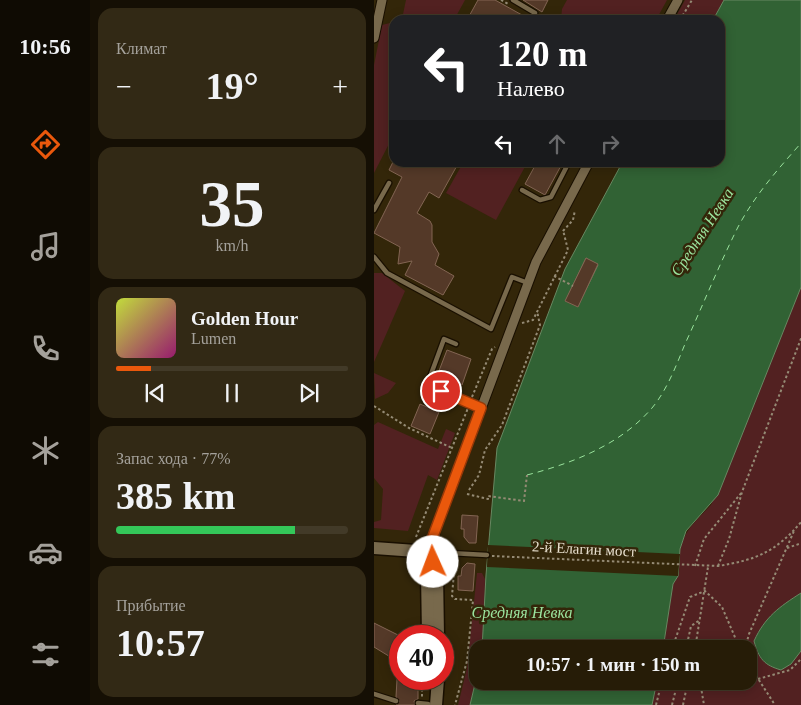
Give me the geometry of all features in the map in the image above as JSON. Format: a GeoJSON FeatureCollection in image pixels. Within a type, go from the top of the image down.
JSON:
{"type":"FeatureCollection","features":[{"type":"Feature","properties":{"kind":"street"},"geometry":{"type":"LineString","coordinates":[[374,38],[376,19],[382,0]]}},
{"type":"Feature","properties":{"kind":"street"},"geometry":{"type":"LineString","coordinates":[[670,15],[678,0]]}},
{"type":"Feature","properties":{"kind":"street"},"geometry":{"type":"LineString","coordinates":[[428,625],[427,573],[436,528],[536,262],[586,167]]}},
{"type":"Feature","properties":{"kind":"street"},"geometry":{"type":"LineString","coordinates":[[374,548],[430,552]]}},
{"type":"Feature","properties":{"kind":"street"},"geometry":{"type":"LineString","coordinates":[[430,552],[437,573],[438,625]]}},
{"type":"Feature","properties":{"kind":"street"},"geometry":{"type":"LineString","coordinates":[[426,704],[429,690]]}},
{"type":"Feature","properties":{"kind":"lane"},"geometry":{"type":"LineString","coordinates":[[513,0],[535,13]]}},
{"type":"Feature","properties":{"kind":"lane"},"geometry":{"type":"LineString","coordinates":[[522,190],[540,200],[551,196],[566,167]]}},
{"type":"Feature","properties":{"kind":"lane"},"geometry":{"type":"LineString","coordinates":[[374,210],[389,183]]}},
{"type":"Feature","properties":{"kind":"lane"},"geometry":{"type":"LineString","coordinates":[[374,257],[387,273],[491,329],[512,277],[528,283]]}},
{"type":"Feature","properties":{"kind":"lane"},"geometry":{"type":"LineString","coordinates":[[456,344],[444,340],[427,385],[481,408]]}},
{"type":"Feature","properties":{"kind":"lane"},"geometry":{"type":"LineString","coordinates":[[430,552],[487,555]]}},
{"type":"Feature","properties":{"kind":"lane"},"geometry":{"type":"LineString","coordinates":[[374,694],[396,702]]}},
{"type":"Feature","properties":{"kind":"path"},"geometry":{"type":"LineString","coordinates":[[683,15],[692,0]]}},
{"type":"Feature","properties":{"kind":"path"},"geometry":{"type":"LineString","coordinates":[[533,320],[568,250],[561,225]]}},
{"type":"Feature","properties":{"kind":"path"},"geometry":{"type":"LineString","coordinates":[[554,276],[573,286]]}},
{"type":"Feature","properties":{"kind":"path"},"geometry":{"type":"LineString","coordinates":[[469,490],[479,474],[485,450],[495,438],[502,425],[540,325],[537,311]]}},
{"type":"Feature","properties":{"kind":"path"},"geometry":{"type":"LineString","coordinates":[[718,566],[729,539],[742,492],[801,336]]}},
{"type":"Feature","properties":{"kind":"path"},"geometry":{"type":"LineString","coordinates":[[374,406],[409,428],[452,448]]}},
{"type":"Feature","properties":{"kind":"path"},"geometry":{"type":"LineString","coordinates":[[467,494],[488,499],[488,496],[524,501],[527,475]]}},
{"type":"Feature","properties":{"kind":"path"},"geometry":{"type":"LineString","coordinates":[[695,566],[704,539],[742,492]]}},
{"type":"Feature","properties":{"kind":"path"},"geometry":{"type":"LineString","coordinates":[[747,640],[795,529],[801,521]]}},
{"type":"Feature","properties":{"kind":"path","name":"2-й Елагин мост"},"geometry":{"type":"LineString","coordinates":[[487,555],[708,567],[743,562],[766,554],[795,529]]}},
{"type":"Feature","properties":{"kind":"path"},"geometry":{"type":"LineString","coordinates":[[787,548],[801,543]]}},
{"type":"Feature","properties":{"kind":"path"},"geometry":{"type":"LineString","coordinates":[[455,561],[452,596],[455,599],[473,600],[467,661],[455,705]]}},
{"type":"Feature","properties":{"kind":"path"},"geometry":{"type":"LineString","coordinates":[[697,640],[708,567]]}},
{"type":"Feature","properties":{"kind":"path"},"geometry":{"type":"LineString","coordinates":[[675,640],[690,597],[705,591]]}},
{"type":"Feature","properties":{"kind":"path"},"geometry":{"type":"LineString","coordinates":[[705,591],[722,607],[736,640]]}},
{"type":"Feature","properties":{"kind":"path"},"geometry":{"type":"LineString","coordinates":[[688,640],[691,626],[700,620]]}},
{"type":"Feature","properties":{"kind":"path"},"geometry":{"type":"LineString","coordinates":[[775,705],[758,680],[790,670],[801,658]]}},
{"type":"Feature","properties":{"kind":"path"},"geometry":{"type":"LineString","coordinates":[[426,704],[429,690]]}},
{"type":"Feature","properties":{"kind":"path"},"geometry":{"type":"LineString","coordinates":[[656,705],[660,690]]}},
{"type":"Feature","properties":{"kind":"path"},"geometry":{"type":"LineString","coordinates":[[672,705],[676,690]]}},
{"type":"Feature","properties":{"kind":"path"},"geometry":{"type":"LineString","coordinates":[[682,705],[686,690]]}},
{"type":"Feature","properties":{"kind":"path"},"geometry":{"type":"LineString","coordinates":[[701,690],[704,705]]}},
{"type":"Feature","properties":{"kind":"shaded area"},"geometry":{"type":"Polygon","coordinates":[[[406,0],[465,0],[457,15],[403,15],[406,0]]]}},
{"type":"Feature","properties":{"kind":"shaded area"},"geometry":{"type":"Polygon","coordinates":[[[567,0],[667,0],[659,15],[561,15],[562,9],[567,0]]]}},
{"type":"Feature","properties":{"kind":"shaded area"},"geometry":{"type":"Polygon","coordinates":[[[685,0],[724,0],[716,15],[677,15],[685,0]]]}},
{"type":"Feature","properties":{"kind":"shaded area"},"geometry":{"type":"Polygon","coordinates":[[[389,23],[389,144],[374,173],[374,65],[382,25],[389,23]]]}},
{"type":"Feature","properties":{"kind":"shaded area"},"geometry":{"type":"Polygon","coordinates":[[[461,167],[525,167],[496,220],[446,193],[461,167]]]}},
{"type":"Feature","properties":{"kind":"shaded area"},"geometry":{"type":"Polygon","coordinates":[[[374,273],[382,273],[405,291],[374,362],[374,273]]]}},
{"type":"Feature","properties":{"kind":"shaded area"},"geometry":{"type":"Polygon","coordinates":[[[801,287],[801,705],[652,705],[655,690],[757,690],[757,640],[664,640],[673,584],[677,576],[683,540],[693,524],[711,505],[801,287]]]}},
{"type":"Feature","properties":{"kind":"shaded area"},"geometry":{"type":"Polygon","coordinates":[[[374,373],[396,383],[388,393],[375,399],[374,373]]]}},
{"type":"Feature","properties":{"kind":"shaded area"},"geometry":{"type":"Polygon","coordinates":[[[378,422],[438,449],[446,429],[455,433],[437,480],[428,475],[408,531],[374,528],[374,522],[381,520],[383,489],[374,478],[374,425],[378,422]]]}},
{"type":"Feature","properties":{"kind":"shaded area"},"geometry":{"type":"Polygon","coordinates":[[[477,573],[482,573],[485,579],[484,640],[470,640],[477,573]]]}},
{"type":"Feature","properties":{"kind":"shaded area"},"geometry":{"type":"Polygon","coordinates":[[[469,649],[469,690],[474,690],[470,705],[458,705],[467,668],[469,649]]]}},
{"type":"Feature","properties":{"kind":"water","name":"Средняя Невка"},"geometry":{"type":"Polygon","coordinates":[[[724,0],[801,0],[801,287],[718,495],[686,531],[680,549],[678,576],[673,584],[664,640],[482,640],[497,448],[565,269],[620,167],[725,167],[725,15],[716,15],[724,0]],[[586,258],[566,300],[578,306],[598,265],[586,258]]]}},
{"type":"Feature","properties":{"kind":"water"},"geometry":{"type":"Polygon","coordinates":[[[801,593],[801,651],[791,664],[781,670],[770,666],[760,657],[757,649],[757,640],[754,640],[773,613],[801,593]]]}},
{"type":"Feature","properties":{"kind":"water"},"geometry":{"type":"Polygon","coordinates":[[[474,690],[655,690],[652,705],[470,705],[474,690]]]}},
{"type":"Feature","properties":{"kind":"pier"},"geometry":{"type":"Polygon","coordinates":[[[488,545],[680,554],[678,576],[487,567],[488,545]]]}},
{"type":"Feature","properties":{"kind":"building"},"geometry":{"type":"Polygon","coordinates":[[[478,0],[495,0],[522,15],[470,15],[478,0]]]}},
{"type":"Feature","properties":{"kind":"building"},"geometry":{"type":"Polygon","coordinates":[[[523,0],[548,0],[542,12],[523,0]]]}},
{"type":"Feature","properties":{"kind":"building"},"geometry":{"type":"Polygon","coordinates":[[[390,167],[456,167],[439,198],[429,192],[417,213],[430,221],[432,225],[432,242],[439,254],[435,265],[454,276],[443,295],[405,275],[412,261],[398,264],[400,247],[374,233],[402,177],[389,170],[390,167]]]}},
{"type":"Feature","properties":{"kind":"building"},"geometry":{"type":"Polygon","coordinates":[[[534,167],[560,167],[545,195],[525,184],[534,167]]]}},
{"type":"Feature","properties":{"kind":"building"},"geometry":{"type":"Polygon","coordinates":[[[586,258],[598,264],[578,307],[565,301],[586,258]]]}},
{"type":"Feature","properties":{"kind":"building"},"geometry":{"type":"Polygon","coordinates":[[[447,350],[471,359],[462,385],[437,376],[447,350]]]}},
{"type":"Feature","properties":{"kind":"building"},"geometry":{"type":"Polygon","coordinates":[[[420,404],[439,412],[430,434],[411,426],[420,404]]]}},
{"type":"Feature","properties":{"kind":"building"},"geometry":{"type":"Polygon","coordinates":[[[462,515],[478,516],[476,543],[469,543],[464,537],[464,529],[461,529],[462,515]]]}},
{"type":"Feature","properties":{"kind":"building"},"geometry":{"type":"Polygon","coordinates":[[[467,563],[475,564],[473,591],[458,590],[458,576],[461,576],[462,568],[467,563]]]}},
{"type":"Feature","properties":{"kind":"building"},"geometry":{"type":"Polygon","coordinates":[[[374,623],[389,630],[389,656],[374,647],[374,623]]]}},
{"type":"Feature","properties":{"kind":"building"},"geometry":{"type":"Polygon","coordinates":[[[396,690],[418,690],[418,699],[414,701],[415,705],[396,705],[400,701],[396,697],[396,690]]]}},
{"type":"Feature","properties":{"kind":"ferry route"},"geometry":{"type":"LineString","coordinates":[[527,475],[561,465],[595,451],[625,432],[652,408],[671,378],[738,227],[759,193],[802,142]]}},
{"type":"Feature","properties":{"kind":"route"},"geometry":{"type":"LineString","coordinates":[[433,562],[430,552],[432,539],[481,408],[441,391]]}}]}
